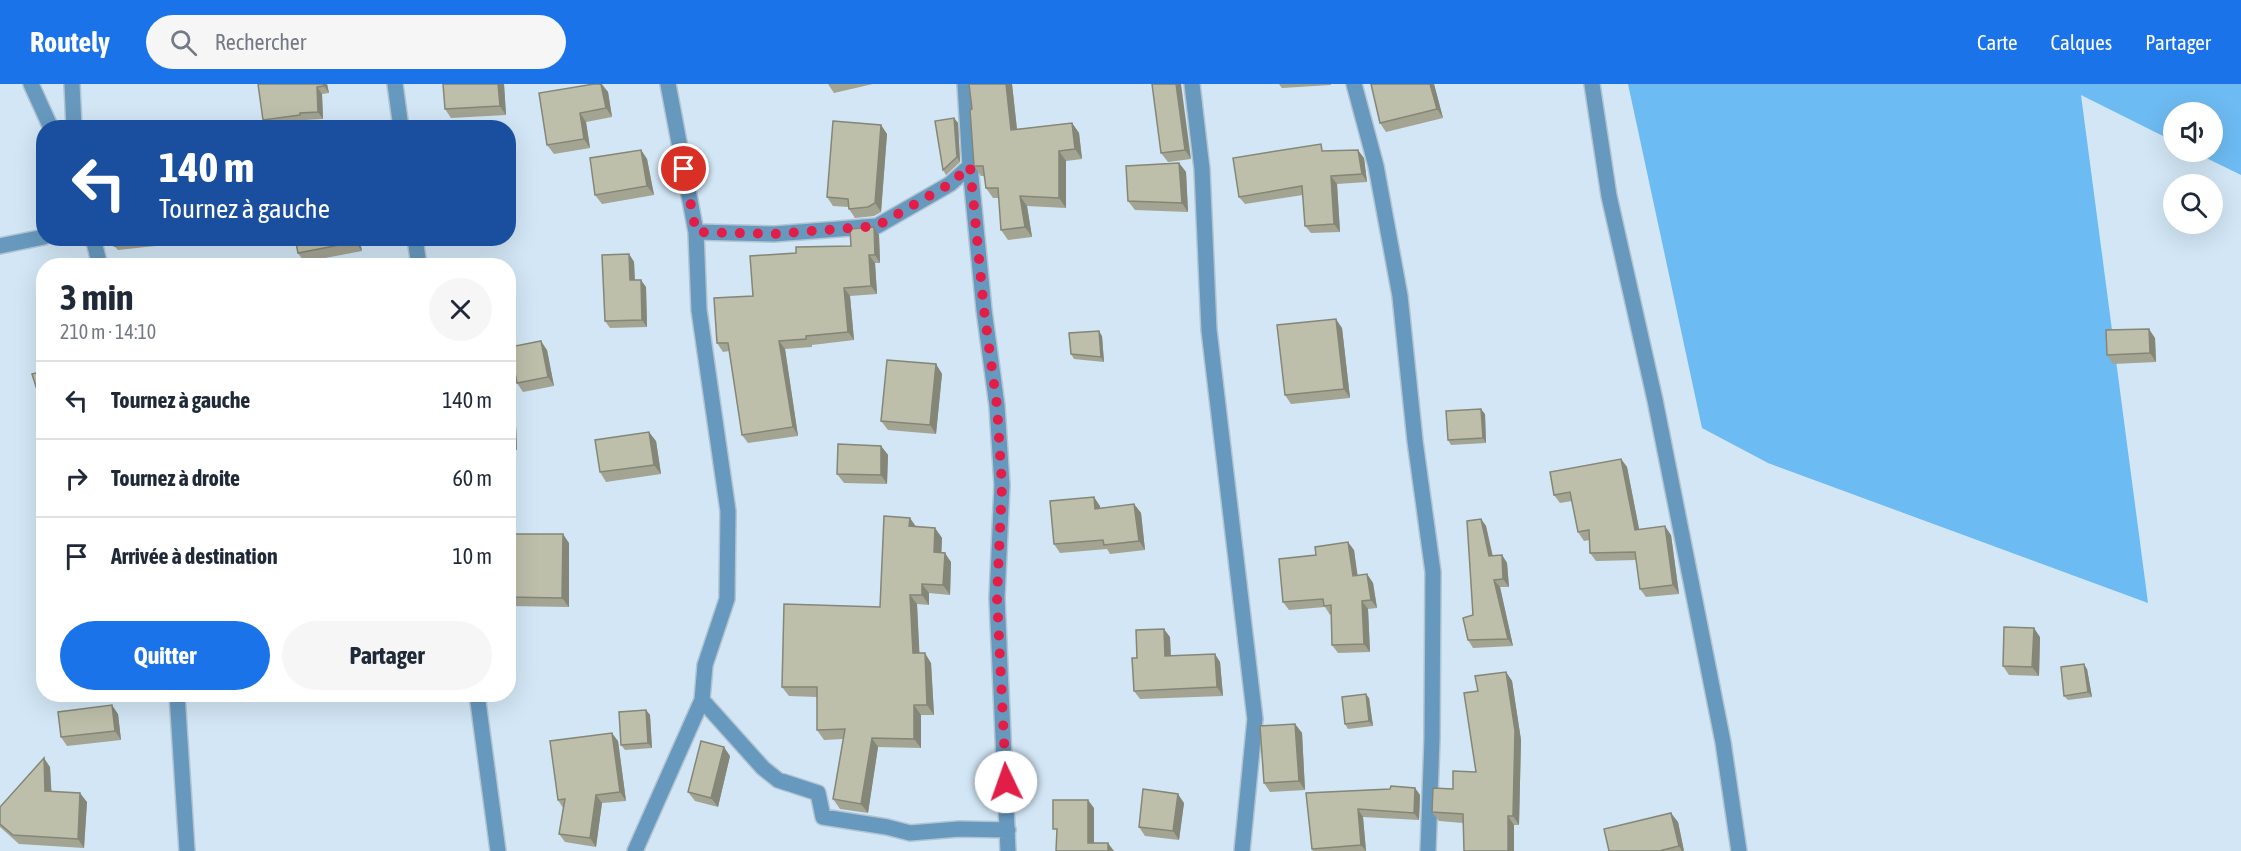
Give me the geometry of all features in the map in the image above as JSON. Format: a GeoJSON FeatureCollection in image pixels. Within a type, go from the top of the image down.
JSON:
{"type":"FeatureCollection","features":[{"type":"Feature","properties":{"kind":"street"},"geometry":{"type":"LineString","coordinates":[[31,84],[47,120]]}},
{"type":"Feature","properties":{"kind":"street"},"geometry":{"type":"LineString","coordinates":[[72,84],[74,120]]}},
{"type":"Feature","properties":{"kind":"street"},"geometry":{"type":"LineString","coordinates":[[395,84],[400,120]]}},
{"type":"Feature","properties":{"kind":"street"},"geometry":{"type":"LineString","coordinates":[[635,851],[702,700],[705,665],[726,599],[728,512],[699,310],[696,232],[668,84]]}},
{"type":"Feature","properties":{"kind":"street"},"geometry":{"type":"LineString","coordinates":[[965,84],[970,166],[984,310],[997,406],[1002,485],[997,597],[1008,851]]}},
{"type":"Feature","properties":{"kind":"street"},"geometry":{"type":"LineString","coordinates":[[1192,84],[1202,169],[1209,330],[1255,719],[1242,851]]}},
{"type":"Feature","properties":{"kind":"street"},"geometry":{"type":"LineString","coordinates":[[1354,84],[1376,166],[1400,296],[1415,441],[1433,572],[1432,739],[1428,851]]}},
{"type":"Feature","properties":{"kind":"street"},"geometry":{"type":"LineString","coordinates":[[1592,84],[1609,196],[1655,400],[1723,742],[1738,851]]}},
{"type":"Feature","properties":{"kind":"street"},"geometry":{"type":"LineString","coordinates":[[696,232],[774,234],[877,226],[950,184],[970,166]]}},
{"type":"Feature","properties":{"kind":"street"},"geometry":{"type":"LineString","coordinates":[[0,246],[36,239]]}},
{"type":"Feature","properties":{"kind":"street"},"geometry":{"type":"LineString","coordinates":[[702,700],[764,768],[778,780],[818,793],[824,817],[910,833],[959,829],[1008,830]]}},
{"type":"Feature","properties":{"kind":"street"},"geometry":{"type":"LineString","coordinates":[[178,702],[187,851]]}},
{"type":"Feature","properties":{"kind":"street"},"geometry":{"type":"LineString","coordinates":[[478,702],[498,851]]}},
{"type":"Feature","properties":{"kind":"shaded area"},"geometry":{"type":"Polygon","coordinates":[[[1628,84],[2241,84],[2241,175],[2214,162],[2223,162],[2223,102],[2163,102],[2163,136],[2081,95],[2148,603],[1768,463],[1702,428],[1628,84]]]}},
{"type":"Feature","properties":{"kind":"building"},"geometry":{"type":"Polygon","coordinates":[[[258,84],[323,84],[324,86],[317,87],[318,112],[263,120],[258,84]]]}},
{"type":"Feature","properties":{"kind":"building"},"geometry":{"type":"Polygon","coordinates":[[[443,84],[498,84],[500,106],[445,109],[443,84]]]}},
{"type":"Feature","properties":{"kind":"building"},"geometry":{"type":"Polygon","coordinates":[[[601,84],[606,108],[580,113],[584,139],[547,145],[539,93],[601,84]]]}},
{"type":"Feature","properties":{"kind":"building"},"geometry":{"type":"Polygon","coordinates":[[[969,84],[1006,84],[1011,130],[1072,123],[1075,149],[1059,151],[1059,198],[1020,196],[1025,227],[1001,230],[998,188],[986,188],[983,166],[974,166],[969,84]]]}},
{"type":"Feature","properties":{"kind":"building"},"geometry":{"type":"Polygon","coordinates":[[[1152,84],[1176,84],[1185,150],[1161,153],[1152,84]]]}},
{"type":"Feature","properties":{"kind":"building"},"geometry":{"type":"Polygon","coordinates":[[[1371,84],[1430,84],[1437,109],[1380,123],[1371,84]]]}},
{"type":"Feature","properties":{"kind":"building"},"geometry":{"type":"Polygon","coordinates":[[[954,118],[957,157],[943,170],[935,121],[954,118]]]}},
{"type":"Feature","properties":{"kind":"building"},"geometry":{"type":"Polygon","coordinates":[[[833,121],[881,125],[875,203],[868,207],[849,209],[848,199],[827,197],[833,121]]]}},
{"type":"Feature","properties":{"kind":"building"},"geometry":{"type":"Polygon","coordinates":[[[1321,144],[1322,151],[1358,150],[1362,174],[1331,176],[1334,224],[1305,226],[1302,186],[1239,197],[1233,158],[1321,144]]]}},
{"type":"Feature","properties":{"kind":"building"},"geometry":{"type":"Polygon","coordinates":[[[641,150],[647,186],[595,195],[590,158],[641,150]]]}},
{"type":"Feature","properties":{"kind":"building"},"geometry":{"type":"Polygon","coordinates":[[[1179,163],[1182,203],[1128,201],[1126,166],[1179,163]]]}},
{"type":"Feature","properties":{"kind":"building"},"geometry":{"type":"Polygon","coordinates":[[[874,227],[875,255],[869,255],[871,286],[844,288],[848,332],[779,341],[793,427],[742,435],[728,343],[717,343],[714,298],[753,296],[750,256],[796,253],[796,247],[851,246],[850,229],[874,227]]]}},
{"type":"Feature","properties":{"kind":"building"},"geometry":{"type":"Polygon","coordinates":[[[297,246],[334,246],[298,253],[297,246]]]}},
{"type":"Feature","properties":{"kind":"building"},"geometry":{"type":"Polygon","coordinates":[[[629,254],[630,280],[641,280],[642,320],[605,321],[602,255],[629,254]]]}},
{"type":"Feature","properties":{"kind":"building"},"geometry":{"type":"Polygon","coordinates":[[[1336,319],[1344,389],[1285,395],[1277,325],[1336,319]]]}},
{"type":"Feature","properties":{"kind":"building"},"geometry":{"type":"Polygon","coordinates":[[[2149,329],[2150,353],[2107,355],[2106,330],[2149,329]]]}},
{"type":"Feature","properties":{"kind":"building"},"geometry":{"type":"Polygon","coordinates":[[[1099,331],[1101,357],[1071,354],[1069,333],[1099,331]]]}},
{"type":"Feature","properties":{"kind":"building"},"geometry":{"type":"Polygon","coordinates":[[[541,341],[548,377],[517,383],[516,346],[541,341]]]}},
{"type":"Feature","properties":{"kind":"building"},"geometry":{"type":"Polygon","coordinates":[[[887,360],[936,364],[930,425],[881,421],[887,360]]]}},
{"type":"Feature","properties":{"kind":"building"},"geometry":{"type":"Polygon","coordinates":[[[36,373],[36,386],[32,374],[36,373]]]}},
{"type":"Feature","properties":{"kind":"building"},"geometry":{"type":"Polygon","coordinates":[[[1481,409],[1483,438],[1448,440],[1446,411],[1481,409]]]}},
{"type":"Feature","properties":{"kind":"building"},"geometry":{"type":"Polygon","coordinates":[[[649,432],[654,465],[600,472],[595,440],[649,432]]]}},
{"type":"Feature","properties":{"kind":"building"},"geometry":{"type":"Polygon","coordinates":[[[838,444],[881,446],[881,475],[837,474],[838,444]]]}},
{"type":"Feature","properties":{"kind":"building"},"geometry":{"type":"Polygon","coordinates":[[[1621,459],[1635,530],[1665,526],[1673,585],[1640,589],[1635,552],[1590,553],[1589,530],[1578,532],[1570,492],[1554,495],[1550,472],[1621,459]]]}},
{"type":"Feature","properties":{"kind":"building"},"geometry":{"type":"Polygon","coordinates":[[[1094,497],[1095,509],[1134,504],[1139,541],[1104,545],[1103,540],[1054,544],[1050,501],[1094,497]]]}},
{"type":"Feature","properties":{"kind":"building"},"geometry":{"type":"Polygon","coordinates":[[[884,516],[910,518],[909,526],[935,528],[934,552],[945,553],[943,585],[922,584],[922,595],[910,595],[913,653],[925,653],[927,705],[914,705],[914,739],[872,738],[861,804],[833,799],[845,729],[817,730],[817,687],[782,687],[784,604],[880,607],[884,516]]]}},
{"type":"Feature","properties":{"kind":"building"},"geometry":{"type":"Polygon","coordinates":[[[1481,519],[1489,556],[1502,555],[1503,579],[1494,580],[1508,639],[1468,640],[1463,618],[1473,615],[1467,521],[1481,519]]]}},
{"type":"Feature","properties":{"kind":"building"},"geometry":{"type":"Polygon","coordinates":[[[516,534],[563,534],[562,598],[516,597],[516,534]]]}},
{"type":"Feature","properties":{"kind":"building"},"geometry":{"type":"Polygon","coordinates":[[[1348,542],[1353,576],[1367,574],[1371,600],[1362,601],[1364,644],[1332,645],[1331,605],[1324,606],[1323,599],[1283,602],[1279,559],[1316,555],[1315,547],[1348,542]]]}},
{"type":"Feature","properties":{"kind":"building"},"geometry":{"type":"Polygon","coordinates":[[[2004,627],[2034,628],[2032,667],[2003,666],[2004,627]]]}},
{"type":"Feature","properties":{"kind":"building"},"geometry":{"type":"Polygon","coordinates":[[[1164,629],[1165,656],[1215,654],[1217,687],[1134,691],[1132,658],[1137,658],[1136,630],[1164,629]]]}},
{"type":"Feature","properties":{"kind":"building"},"geometry":{"type":"Polygon","coordinates":[[[2084,664],[2088,692],[2064,696],[2061,667],[2084,664]]]}},
{"type":"Feature","properties":{"kind":"building"},"geometry":{"type":"Polygon","coordinates":[[[1506,672],[1515,731],[1513,816],[1508,816],[1508,851],[1464,851],[1463,814],[1432,812],[1433,788],[1453,789],[1453,771],[1476,772],[1464,693],[1478,691],[1475,676],[1506,672]]]}},
{"type":"Feature","properties":{"kind":"building"},"geometry":{"type":"Polygon","coordinates":[[[1366,694],[1369,721],[1345,724],[1342,697],[1366,694]]]}},
{"type":"Feature","properties":{"kind":"building"},"geometry":{"type":"Polygon","coordinates":[[[112,705],[115,731],[61,737],[58,712],[112,705]]]}},
{"type":"Feature","properties":{"kind":"building"},"geometry":{"type":"Polygon","coordinates":[[[646,710],[648,743],[621,745],[619,712],[646,710]]]}},
{"type":"Feature","properties":{"kind":"building"},"geometry":{"type":"Polygon","coordinates":[[[1295,724],[1299,781],[1264,783],[1260,726],[1295,724]]]}},
{"type":"Feature","properties":{"kind":"building"},"geometry":{"type":"Polygon","coordinates":[[[612,733],[620,792],[596,795],[590,838],[559,834],[565,799],[558,800],[550,741],[612,733]]]}},
{"type":"Feature","properties":{"kind":"building"},"geometry":{"type":"Polygon","coordinates":[[[701,741],[724,747],[711,798],[688,792],[701,741]]]}},
{"type":"Feature","properties":{"kind":"building"},"geometry":{"type":"Polygon","coordinates":[[[44,758],[45,791],[80,793],[78,839],[13,835],[0,824],[0,807],[44,758]]]}},
{"type":"Feature","properties":{"kind":"building"},"geometry":{"type":"Polygon","coordinates":[[[1391,786],[1415,788],[1414,813],[1358,809],[1361,845],[1312,849],[1306,793],[1390,789],[1391,786]]]}},
{"type":"Feature","properties":{"kind":"building"},"geometry":{"type":"Polygon","coordinates":[[[1143,789],[1178,794],[1173,831],[1139,827],[1143,789]]]}},
{"type":"Feature","properties":{"kind":"building"},"geometry":{"type":"Polygon","coordinates":[[[1053,800],[1088,800],[1088,843],[1108,843],[1108,851],[1056,851],[1057,829],[1053,829],[1053,800]]]}},
{"type":"Feature","properties":{"kind":"building"},"geometry":{"type":"Polygon","coordinates":[[[1671,813],[1679,846],[1659,851],[1609,851],[1604,829],[1671,813]]]}},
{"type":"Feature","properties":{"kind":"route"},"geometry":{"type":"LineString","coordinates":[[684,169],[696,232],[774,234],[877,226],[950,184],[970,166],[984,310],[997,406],[1002,485],[997,597],[1006,782]]}}]}
